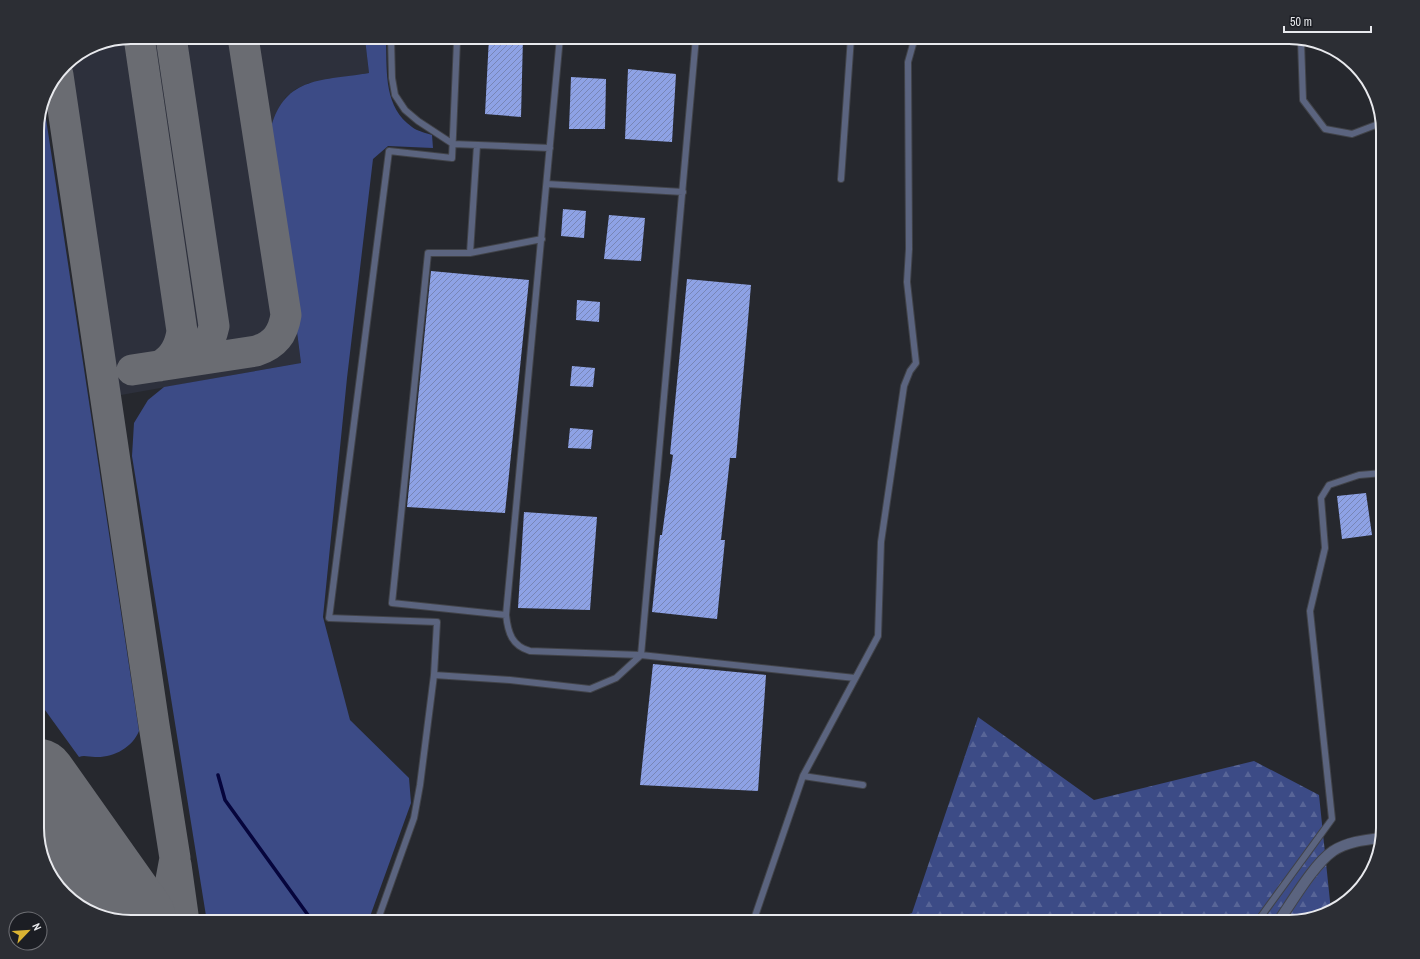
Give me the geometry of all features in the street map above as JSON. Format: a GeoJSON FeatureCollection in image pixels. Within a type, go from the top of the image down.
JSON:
{"type":"FeatureCollection","features":[{"type":"Feature","properties":{"kind":"street"},"geometry":{"type":"LineString","coordinates":[[1283,915],[1319,864],[1333,851],[1360,840],[1375,838]]}},
{"type":"Feature","properties":{"kind":"lane"},"geometry":{"type":"LineString","coordinates":[[391,44],[392,78],[395,95],[405,110],[418,121],[453,144],[550,148]]}},
{"type":"Feature","properties":{"kind":"lane"},"geometry":{"type":"LineString","coordinates":[[379,915],[414,818],[420,785],[434,676],[437,622],[329,618],[389,151],[452,158],[458,44]]}},
{"type":"Feature","properties":{"kind":"lane"},"geometry":{"type":"LineString","coordinates":[[559,44],[506,615],[510,633],[514,642],[520,648],[530,651],[642,655],[856,678]]}},
{"type":"Feature","properties":{"kind":"lane"},"geometry":{"type":"LineString","coordinates":[[434,676],[510,680],[590,689],[616,678],[642,655],[684,192],[695,44]]}},
{"type":"Feature","properties":{"kind":"lane"},"geometry":{"type":"LineString","coordinates":[[841,179],[851,44]]}},
{"type":"Feature","properties":{"kind":"lane"},"geometry":{"type":"LineString","coordinates":[[755,915],[803,776],[878,636],[881,542],[904,386],[910,371],[916,363],[907,282],[909,249],[908,62],[913,44]]}},
{"type":"Feature","properties":{"kind":"lane"},"geometry":{"type":"LineString","coordinates":[[1301,45],[1303,100],[1325,129],[1352,134],[1375,125]]}},
{"type":"Feature","properties":{"kind":"lane"},"geometry":{"type":"LineString","coordinates":[[470,253],[477,145]]}},
{"type":"Feature","properties":{"kind":"lane"},"geometry":{"type":"LineString","coordinates":[[547,184],[684,192]]}},
{"type":"Feature","properties":{"kind":"lane"},"geometry":{"type":"LineString","coordinates":[[506,615],[392,603],[428,253],[470,253],[542,239]]}},
{"type":"Feature","properties":{"kind":"lane"},"geometry":{"type":"LineString","coordinates":[[1263,915],[1332,819],[1310,610],[1325,548],[1321,498],[1329,484],[1359,475],[1376,474]]}},
{"type":"Feature","properties":{"kind":"lane"},"geometry":{"type":"LineString","coordinates":[[803,776],[863,785]]}},
{"type":"Feature","properties":{"kind":"shaded area"},"geometry":{"type":"Polygon","coordinates":[[[125,44],[366,44],[369,73],[309,83],[296,89],[285,98],[272,145],[301,363],[93,400],[50,101],[59,83],[74,66],[93,53],[125,44]]]}},
{"type":"Feature","properties":{"kind":"green space"},"geometry":{"type":"Polygon","coordinates":[[[366,44],[386,44],[387,77],[392,100],[396,110],[412,127],[432,135],[433,148],[388,146],[373,159],[347,378],[323,617],[350,720],[409,778],[411,803],[371,915],[206,915],[132,456],[134,423],[148,400],[164,387],[301,363],[271,128],[277,111],[286,98],[296,89],[322,80],[369,73],[366,44]]]}},
{"type":"Feature","properties":{"kind":"green space"},"geometry":{"type":"Polygon","coordinates":[[[46,116],[139,731],[127,747],[115,754],[102,757],[79,757],[44,709],[44,125],[46,116]]]}},
{"type":"Feature","properties":{"kind":"green space"},"geometry":{"type":"Polygon","coordinates":[[[978,717],[1094,800],[1254,761],[1319,795],[1330,904],[1311,912],[1289,915],[906,915],[912,913],[978,717]]]}},
{"type":"Feature","properties":{"kind":"green space"},"geometry":{"type":"Polygon","coordinates":[[[44,826],[70,860],[83,884],[87,903],[74,893],[62,881],[47,850],[44,826]]]}},
{"type":"Feature","properties":{"kind":"building"},"geometry":{"type":"Polygon","coordinates":[[[489,44],[523,44],[521,117],[485,114],[489,44]]]}},
{"type":"Feature","properties":{"kind":"building"},"geometry":{"type":"Polygon","coordinates":[[[628,69],[676,74],[672,142],[625,139],[628,69]]]}},
{"type":"Feature","properties":{"kind":"building"},"geometry":{"type":"Polygon","coordinates":[[[571,77],[606,79],[605,129],[569,129],[571,77]]]}},
{"type":"Feature","properties":{"kind":"building"},"geometry":{"type":"Polygon","coordinates":[[[563,209],[586,211],[584,238],[561,236],[563,209]]]}},
{"type":"Feature","properties":{"kind":"building"},"geometry":{"type":"Polygon","coordinates":[[[609,215],[645,218],[641,261],[604,259],[609,215]]]}},
{"type":"Feature","properties":{"kind":"building"},"geometry":{"type":"Polygon","coordinates":[[[431,271],[529,280],[505,513],[407,507],[431,271]]]}},
{"type":"Feature","properties":{"kind":"building"},"geometry":{"type":"Polygon","coordinates":[[[687,279],[751,285],[736,458],[730,458],[721,540],[725,540],[717,619],[652,612],[660,535],[662,535],[673,455],[670,454],[687,279]]]}},
{"type":"Feature","properties":{"kind":"building"},"geometry":{"type":"Polygon","coordinates":[[[577,300],[600,302],[599,322],[576,320],[577,300]]]}},
{"type":"Feature","properties":{"kind":"building"},"geometry":{"type":"Polygon","coordinates":[[[572,366],[595,368],[593,387],[570,386],[572,366]]]}},
{"type":"Feature","properties":{"kind":"building"},"geometry":{"type":"Polygon","coordinates":[[[570,428],[593,430],[591,449],[568,448],[570,428]]]}},
{"type":"Feature","properties":{"kind":"building"},"geometry":{"type":"Polygon","coordinates":[[[1366,493],[1372,535],[1342,539],[1337,496],[1366,493]]]}},
{"type":"Feature","properties":{"kind":"building"},"geometry":{"type":"Polygon","coordinates":[[[524,512],[597,517],[590,610],[518,608],[524,512]]]}},
{"type":"Feature","properties":{"kind":"building"},"geometry":{"type":"Polygon","coordinates":[[[653,664],[766,675],[758,791],[640,785],[653,664]]]}},
{"type":"Feature","properties":{"kind":"waterway"},"geometry":{"type":"LineString","coordinates":[[218,775],[225,800],[308,915]]}},
{"type":"Feature","properties":{"kind":"taxiway"},"geometry":{"type":"LineString","coordinates":[[140,44],[182,331],[180,342],[175,352],[169,360],[159,366]]}},
{"type":"Feature","properties":{"kind":"taxiway"},"geometry":{"type":"LineString","coordinates":[[172,44],[214,326],[211,338],[206,347],[199,355],[188,361]]}},
{"type":"Feature","properties":{"kind":"taxiway"},"geometry":{"type":"LineString","coordinates":[[132,370],[256,351],[263,349],[273,342],[283,328],[286,315],[244,44]]}},
{"type":"Feature","properties":{"kind":"taxiway"},"geometry":{"type":"LineString","coordinates":[[59,83],[175,858],[170,885],[164,895],[140,915]]}},
{"type":"Feature","properties":{"kind":"taxiway"},"geometry":{"type":"LineString","coordinates":[[176,865],[183,915]]}},
{"type":"Feature","properties":{"kind":"runway"},"geometry":{"type":"LineString","coordinates":[[44,788],[134,915]]}}]}
